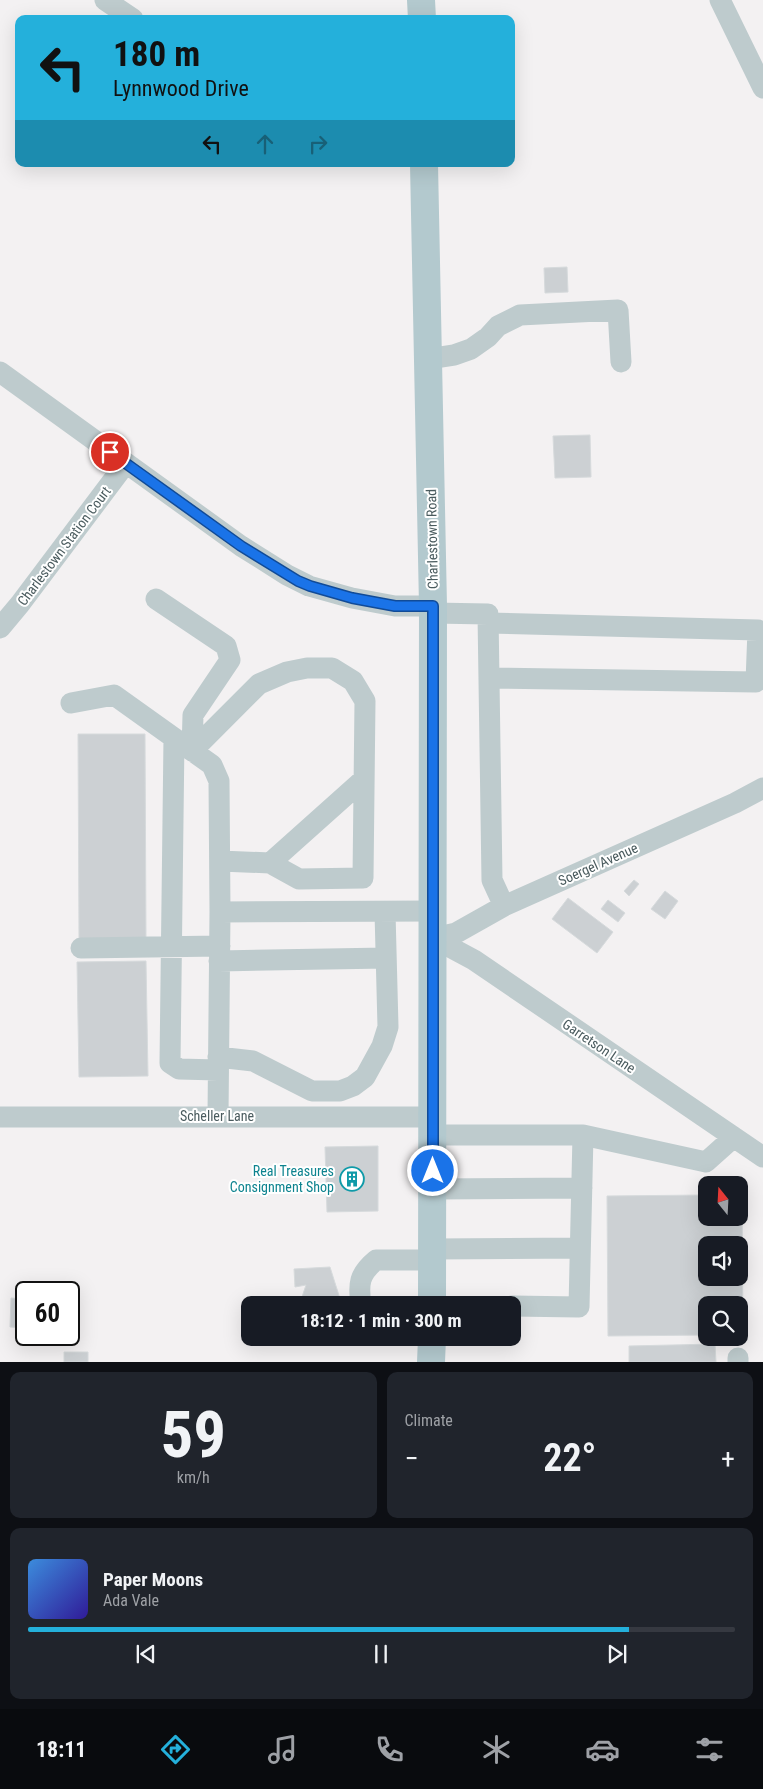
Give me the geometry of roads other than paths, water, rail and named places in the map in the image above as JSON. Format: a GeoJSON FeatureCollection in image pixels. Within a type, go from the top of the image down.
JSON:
{"type":"FeatureCollection","features":[{"type":"Feature","properties":{"kind":"main road"},"geometry":{"type":"LineString","coordinates":[[421,0],[422,15]]}},
{"type":"Feature","properties":{"kind":"main road","name":"Charlestown Road"},"geometry":{"type":"LineString","coordinates":[[424,167],[433,610],[432,1296]]}},
{"type":"Feature","properties":{"kind":"main road"},"geometry":{"type":"LineString","coordinates":[[431,1362],[432,1346]]}},
{"type":"Feature","properties":{"kind":"street"},"geometry":{"type":"LineString","coordinates":[[105,0],[127,15]]}},
{"type":"Feature","properties":{"kind":"street"},"geometry":{"type":"LineString","coordinates":[[720,0],[763,88]]}},
{"type":"Feature","properties":{"kind":"street"},"geometry":{"type":"LineString","coordinates":[[428,359],[454,355],[472,349],[488,337],[498,326],[520,315],[618,310],[621,362]]}},
{"type":"Feature","properties":{"kind":"street"},"geometry":{"type":"LineString","coordinates":[[0,372],[241,546],[286,575],[310,586],[352,598],[395,606],[488,614],[492,880],[504,906]]}},
{"type":"Feature","properties":{"kind":"street","name":"Charlestown Station Court"},"geometry":{"type":"LineString","coordinates":[[0,628],[126,463]]}},
{"type":"Feature","properties":{"kind":"street"},"geometry":{"type":"LineString","coordinates":[[156,599],[226,646],[230,660],[194,715],[192,751]]}},
{"type":"Feature","properties":{"kind":"street"},"geometry":{"type":"LineString","coordinates":[[488,623],[758,630],[756,682],[488,678]]}},
{"type":"Feature","properties":{"kind":"street"},"geometry":{"type":"LineString","coordinates":[[192,751],[259,684],[287,672],[307,668],[332,668],[353,681],[365,701],[364,912]]}},
{"type":"Feature","properties":{"kind":"street"},"geometry":{"type":"LineString","coordinates":[[70,703],[114,696],[212,765],[219,781],[220,953],[218,1116]]}},
{"type":"Feature","properties":{"kind":"street"},"geometry":{"type":"LineString","coordinates":[[174,738],[170,1063],[179,1069],[218,1063],[252,1061],[312,1091],[340,1091],[352,1086],[365,1077],[382,1046],[388,1027],[385,912]]}},
{"type":"Feature","properties":{"kind":"street"},"geometry":{"type":"LineString","coordinates":[[270,863],[364,779]]}},
{"type":"Feature","properties":{"kind":"street","name":"Soergel Avenue"},"geometry":{"type":"LineString","coordinates":[[433,938],[456,933],[504,906],[735,803],[763,788]]}},
{"type":"Feature","properties":{"kind":"street"},"geometry":{"type":"LineString","coordinates":[[220,861],[270,863],[299,879],[363,878]]}},
{"type":"Feature","properties":{"kind":"street"},"geometry":{"type":"LineString","coordinates":[[220,912],[433,912]]}},
{"type":"Feature","properties":{"kind":"street","name":"Garretson Lane"},"geometry":{"type":"LineString","coordinates":[[433,938],[474,960],[763,1157]]}},
{"type":"Feature","properties":{"kind":"street"},"geometry":{"type":"LineString","coordinates":[[81,948],[171,946],[220,953],[386,958]]}},
{"type":"Feature","properties":{"kind":"street","name":"Scheller Lane"},"geometry":{"type":"LineString","coordinates":[[0,1117],[218,1116],[583,1135],[706,1162],[734,1137]]}},
{"type":"Feature","properties":{"kind":"street"},"geometry":{"type":"LineString","coordinates":[[521,1306],[579,1306],[583,1135]]}},
{"type":"Feature","properties":{"kind":"street"},"geometry":{"type":"LineString","coordinates":[[433,1188],[582,1188]]}},
{"type":"Feature","properties":{"kind":"street"},"geometry":{"type":"LineString","coordinates":[[361,1296],[364,1270],[376,1260],[433,1254],[580,1248]]}},
{"type":"Feature","properties":{"kind":"place","name":"Real Treasures Consignment Shop"},"geometry":{"type":"Point","coordinates":[352,1179]}}]}
